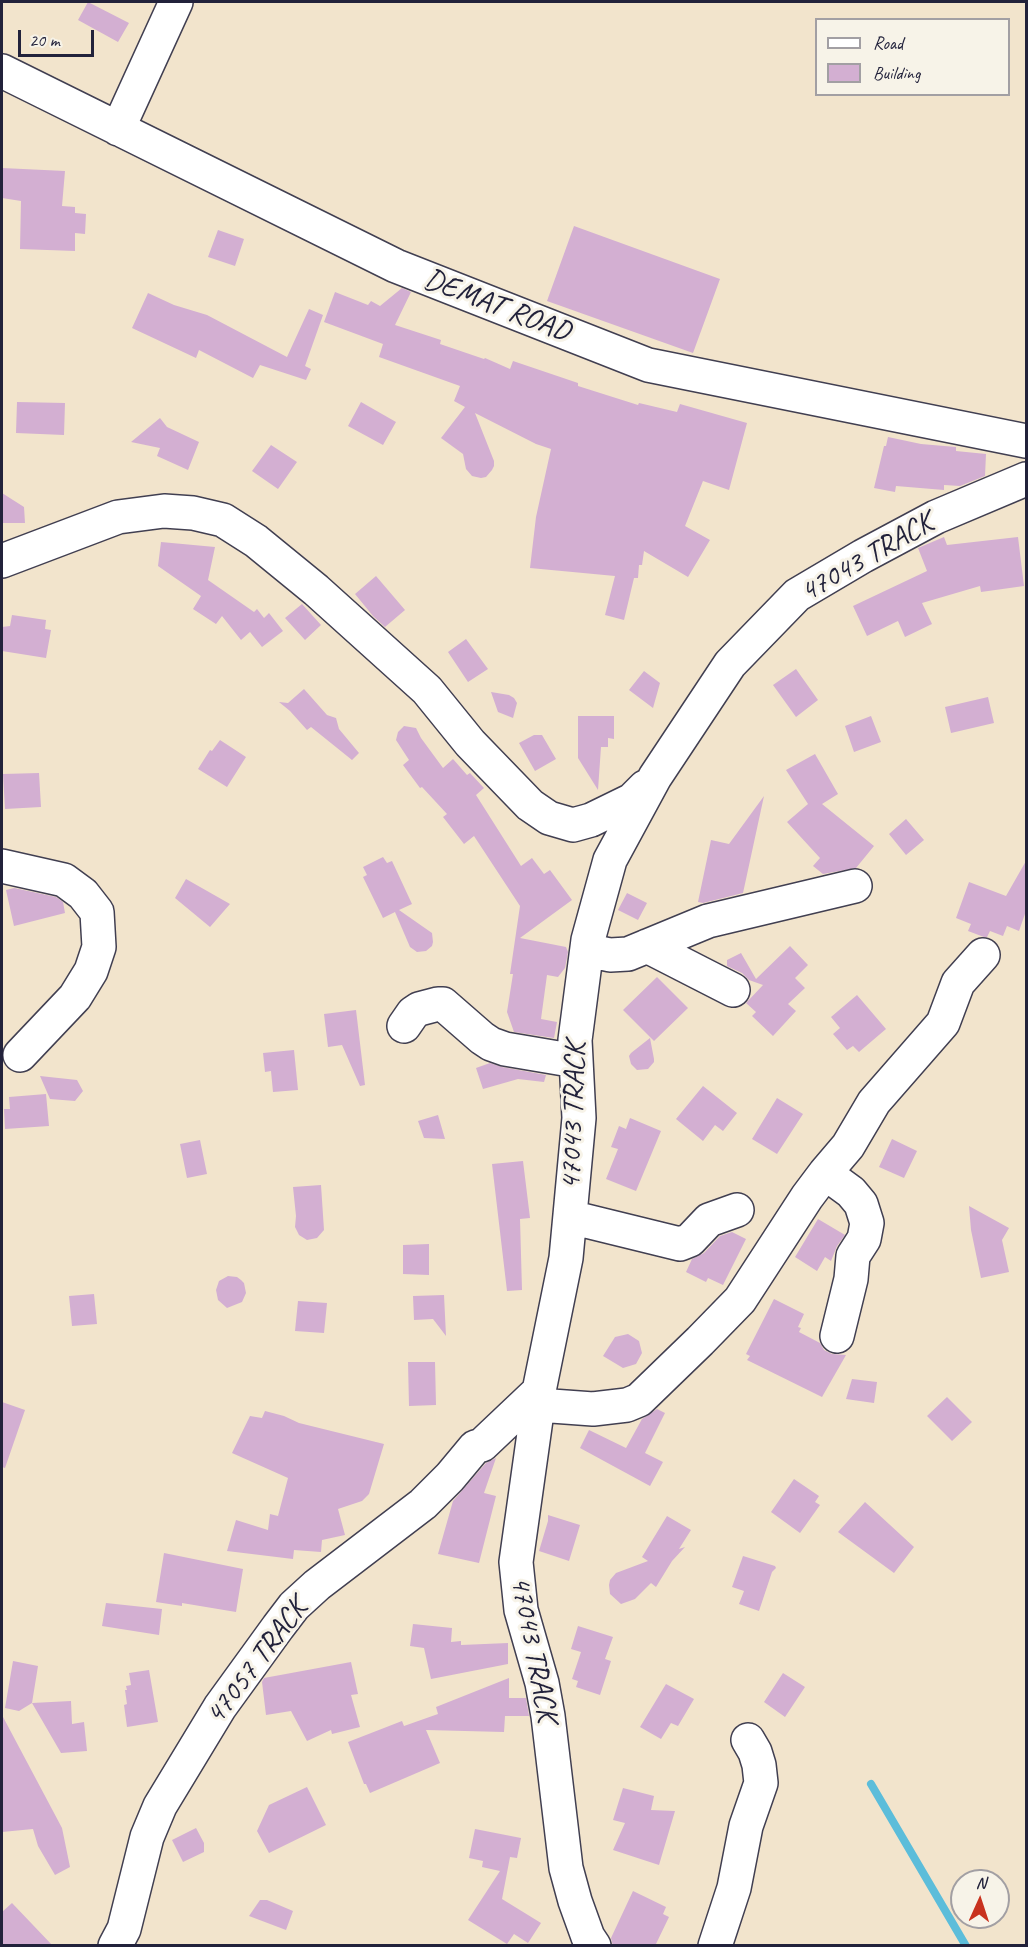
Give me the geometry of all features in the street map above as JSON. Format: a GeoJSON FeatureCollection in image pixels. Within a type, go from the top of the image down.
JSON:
{"type":"FeatureCollection","features":[{"type":"Feature","properties":{"kind":"street"},"geometry":{"type":"LineString","coordinates":[[118,129],[176,2]]}},
{"type":"Feature","properties":{"kind":"street","name":"DEMAT ROAD"},"geometry":{"type":"LineString","coordinates":[[2,71],[396,266],[648,365],[1026,441]]}},
{"type":"Feature","properties":{"kind":"street","name":"47043 TRACK"},"geometry":{"type":"LineString","coordinates":[[594,1946],[588,1937],[566,1868],[548,1716],[542,1683],[521,1610],[516,1562],[539,1398],[566,1258],[579,1118],[575,1040],[588,940],[610,860],[655,777],[730,664],[797,595],[936,517],[1026,479]]}},
{"type":"Feature","properties":{"kind":"street"},"geometry":{"type":"LineString","coordinates":[[2,561],[118,517],[164,511],[194,513],[223,520],[256,541],[316,590],[427,690],[470,743],[530,805],[549,818],[573,825],[591,820],[632,800],[655,777]]}},
{"type":"Feature","properties":{"kind":"street"},"geometry":{"type":"LineString","coordinates":[[2,866],[64,880],[83,894],[97,912],[99,947],[90,971],[75,997],[20,1055]]}},
{"type":"Feature","properties":{"kind":"street"},"geometry":{"type":"LineString","coordinates":[[587,950],[610,955],[628,954],[708,921],[855,886]]}},
{"type":"Feature","properties":{"kind":"street"},"geometry":{"type":"LineString","coordinates":[[647,946],[732,990]]}},
{"type":"Feature","properties":{"kind":"street"},"geometry":{"type":"LineString","coordinates":[[539,1398],[593,1409],[627,1405],[639,1400],[740,1300],[825,1173],[848,1146],[874,1102],[943,1023],[958,983],[983,955]]}},
{"type":"Feature","properties":{"kind":"street"},"geometry":{"type":"LineString","coordinates":[[404,1026],[419,1009],[443,1004],[491,1044],[505,1049],[576,1061]]}},
{"type":"Feature","properties":{"kind":"street"},"geometry":{"type":"LineString","coordinates":[[825,1173],[851,1192],[861,1204],[867,1223],[864,1239],[853,1256],[851,1279],[837,1336]]}},
{"type":"Feature","properties":{"kind":"street"},"geometry":{"type":"LineString","coordinates":[[570,1216],[680,1244],[690,1240],[709,1220],[737,1210]]}},
{"type":"Feature","properties":{"kind":"street","name":"47057 TRACK"},"geometry":{"type":"LineString","coordinates":[[116,1946],[124,1929],[147,1837],[160,1806],[220,1707],[294,1606],[317,1585],[423,1504],[475,1447],[482,1445],[539,1398]]}},
{"type":"Feature","properties":{"kind":"street"},"geometry":{"type":"LineString","coordinates":[[715,1946],[734,1888],[746,1826],[761,1783],[759,1765],[748,1740]]}},
{"type":"Feature","properties":{"kind":"building"},"geometry":{"type":"Polygon","coordinates":[[[88,2],[129,23],[118,42],[78,20],[88,2]]]}},
{"type":"Feature","properties":{"kind":"building"},"geometry":{"type":"Polygon","coordinates":[[[2,168],[65,171],[62,206],[75,207],[75,213],[86,214],[85,234],[75,233],[75,251],[20,249],[21,201],[2,198],[2,168]]]}},
{"type":"Feature","properties":{"kind":"building"},"geometry":{"type":"Polygon","coordinates":[[[574,226],[720,279],[693,353],[547,301],[574,226]]]}},
{"type":"Feature","properties":{"kind":"building"},"geometry":{"type":"Polygon","coordinates":[[[218,230],[244,239],[235,266],[208,257],[218,230]]]}},
{"type":"Feature","properties":{"kind":"building"},"geometry":{"type":"Polygon","coordinates":[[[402,288],[411,292],[395,325],[441,340],[440,344],[485,358],[510,369],[513,361],[578,383],[578,386],[638,405],[639,403],[677,412],[680,404],[747,423],[729,490],[703,481],[685,526],[710,540],[688,577],[644,551],[642,565],[639,565],[638,578],[634,578],[624,620],[605,615],[615,576],[530,568],[536,517],[551,449],[536,444],[475,413],[494,466],[486,477],[472,476],[466,469],[463,454],[441,438],[465,407],[454,401],[460,386],[379,357],[383,344],[324,322],[335,292],[368,305],[371,301],[380,306],[402,288]]]}},
{"type":"Feature","properties":{"kind":"building"},"geometry":{"type":"Polygon","coordinates":[[[148,293],[174,305],[207,315],[287,357],[309,309],[323,315],[305,366],[311,369],[306,380],[260,365],[253,378],[199,350],[196,358],[132,328],[148,293]]]}},
{"type":"Feature","properties":{"kind":"building"},"geometry":{"type":"Polygon","coordinates":[[[17,402],[65,403],[64,435],[16,433],[17,402]]]}},
{"type":"Feature","properties":{"kind":"building"},"geometry":{"type":"Polygon","coordinates":[[[361,402],[396,422],[383,445],[348,426],[361,402]]]}},
{"type":"Feature","properties":{"kind":"building"},"geometry":{"type":"Polygon","coordinates":[[[160,418],[167,427],[199,442],[188,470],[157,456],[160,448],[131,442],[160,418]]]}},
{"type":"Feature","properties":{"kind":"building"},"geometry":{"type":"Polygon","coordinates":[[[888,437],[921,444],[956,447],[956,451],[986,454],[985,476],[960,486],[944,485],[944,490],[896,486],[895,492],[874,488],[888,437]]]}},
{"type":"Feature","properties":{"kind":"building"},"geometry":{"type":"Polygon","coordinates":[[[271,445],[297,462],[278,489],[252,471],[271,445]]]}},
{"type":"Feature","properties":{"kind":"building"},"geometry":{"type":"Polygon","coordinates":[[[2,493],[24,507],[25,523],[2,523],[2,493]]]}},
{"type":"Feature","properties":{"kind":"building"},"geometry":{"type":"Polygon","coordinates":[[[944,537],[947,545],[1018,537],[1024,586],[981,592],[980,586],[922,603],[932,624],[905,637],[898,621],[867,636],[853,606],[927,571],[918,548],[944,537]]]}},
{"type":"Feature","properties":{"kind":"building"},"geometry":{"type":"Polygon","coordinates":[[[161,542],[215,547],[208,580],[254,612],[257,609],[264,618],[269,613],[283,631],[262,647],[250,632],[241,640],[222,616],[216,624],[193,609],[201,596],[158,566],[161,542]]]}},
{"type":"Feature","properties":{"kind":"building"},"geometry":{"type":"Polygon","coordinates":[[[376,576],[405,610],[385,627],[355,594],[376,576]]]}},
{"type":"Feature","properties":{"kind":"building"},"geometry":{"type":"Polygon","coordinates":[[[302,604],[321,625],[305,640],[285,618],[302,604]]]}},
{"type":"Feature","properties":{"kind":"building"},"geometry":{"type":"Polygon","coordinates":[[[12,615],[46,620],[45,629],[51,630],[46,658],[2,651],[2,627],[10,626],[12,615]]]}},
{"type":"Feature","properties":{"kind":"building"},"geometry":{"type":"Polygon","coordinates":[[[466,639],[488,669],[468,682],[448,652],[466,639]]]}},
{"type":"Feature","properties":{"kind":"building"},"geometry":{"type":"Polygon","coordinates":[[[796,669],[818,700],[796,717],[773,685],[796,669]]]}},
{"type":"Feature","properties":{"kind":"building"},"geometry":{"type":"Polygon","coordinates":[[[644,671],[660,683],[653,708],[629,690],[644,671]]]}},
{"type":"Feature","properties":{"kind":"building"},"geometry":{"type":"Polygon","coordinates":[[[304,689],[327,715],[336,718],[339,729],[359,753],[352,760],[311,727],[307,730],[279,702],[288,703],[304,689]]]}},
{"type":"Feature","properties":{"kind":"building"},"geometry":{"type":"Polygon","coordinates":[[[491,692],[514,698],[517,703],[513,718],[498,712],[491,692]]]}},
{"type":"Feature","properties":{"kind":"building"},"geometry":{"type":"Polygon","coordinates":[[[988,697],[994,723],[951,733],[945,707],[988,697]]]}},
{"type":"Feature","properties":{"kind":"building"},"geometry":{"type":"Polygon","coordinates":[[[578,716],[614,716],[614,739],[608,738],[608,747],[601,747],[598,790],[578,758],[578,716]]]}},
{"type":"Feature","properties":{"kind":"building"},"geometry":{"type":"Polygon","coordinates":[[[871,716],[881,742],[854,752],[845,726],[871,716]]]}},
{"type":"Feature","properties":{"kind":"building"},"geometry":{"type":"Polygon","coordinates":[[[404,726],[416,728],[443,768],[453,759],[467,775],[470,773],[484,788],[476,795],[521,866],[532,858],[544,874],[550,870],[572,900],[520,938],[566,947],[568,952],[565,968],[558,977],[547,975],[541,1019],[557,1022],[554,1038],[514,1032],[507,1012],[520,906],[474,836],[464,844],[443,817],[447,814],[422,787],[420,788],[403,765],[409,760],[396,740],[398,732],[404,726]]]}},
{"type":"Feature","properties":{"kind":"building"},"geometry":{"type":"Polygon","coordinates":[[[534,735],[542,735],[556,759],[535,771],[519,743],[534,735]]]}},
{"type":"Feature","properties":{"kind":"building"},"geometry":{"type":"Polygon","coordinates":[[[220,740],[246,757],[227,787],[198,769],[210,750],[212,751],[220,740]]]}},
{"type":"Feature","properties":{"kind":"building"},"geometry":{"type":"Polygon","coordinates":[[[815,754],[838,794],[822,804],[874,846],[856,868],[823,874],[813,866],[820,858],[787,822],[808,804],[786,770],[815,754]]]}},
{"type":"Feature","properties":{"kind":"building"},"geometry":{"type":"Polygon","coordinates":[[[39,773],[41,807],[5,809],[3,774],[39,773]]]}},
{"type":"Feature","properties":{"kind":"building"},"geometry":{"type":"Polygon","coordinates":[[[764,796],[743,893],[703,903],[698,902],[711,840],[729,844],[764,796]]]}},
{"type":"Feature","properties":{"kind":"building"},"geometry":{"type":"Polygon","coordinates":[[[906,819],[924,840],[906,855],[889,834],[906,819]]]}},
{"type":"Feature","properties":{"kind":"building"},"geometry":{"type":"Polygon","coordinates":[[[383,857],[387,863],[392,861],[412,904],[399,910],[432,933],[432,946],[426,951],[417,952],[410,947],[395,912],[383,918],[363,877],[367,875],[363,867],[383,857]]]}},
{"type":"Feature","properties":{"kind":"building"},"geometry":{"type":"Polygon","coordinates":[[[1026,861],[1026,911],[1019,931],[1007,926],[1003,936],[990,931],[987,937],[984,937],[968,931],[971,924],[956,918],[969,882],[1006,896],[1026,861]]]}},
{"type":"Feature","properties":{"kind":"building"},"geometry":{"type":"Polygon","coordinates":[[[186,879],[230,904],[210,927],[175,898],[186,879]]]}},
{"type":"Feature","properties":{"kind":"building"},"geometry":{"type":"Polygon","coordinates":[[[14,888],[56,897],[63,902],[65,913],[14,926],[6,890],[14,888]]]}},
{"type":"Feature","properties":{"kind":"building"},"geometry":{"type":"Polygon","coordinates":[[[627,893],[647,903],[638,920],[618,910],[627,893]]]}},
{"type":"Feature","properties":{"kind":"building"},"geometry":{"type":"Polygon","coordinates":[[[790,946],[808,965],[795,978],[805,988],[788,1004],[796,1011],[773,1036],[752,1016],[756,1012],[746,1003],[763,985],[749,980],[742,973],[727,966],[727,960],[741,953],[756,979],[790,946]]]}},
{"type":"Feature","properties":{"kind":"building"},"geometry":{"type":"Polygon","coordinates":[[[657,977],[688,1008],[654,1041],[623,1010],[657,977]]]}},
{"type":"Feature","properties":{"kind":"building"},"geometry":{"type":"Polygon","coordinates":[[[857,995],[886,1029],[859,1052],[853,1046],[847,1050],[833,1034],[840,1028],[831,1017],[857,995]]]}},
{"type":"Feature","properties":{"kind":"building"},"geometry":{"type":"Polygon","coordinates":[[[356,1010],[365,1085],[360,1086],[342,1045],[328,1047],[324,1014],[356,1010]]]}},
{"type":"Feature","properties":{"kind":"building"},"geometry":{"type":"Polygon","coordinates":[[[650,1038],[654,1062],[648,1069],[637,1070],[631,1064],[629,1056],[650,1038]]]}},
{"type":"Feature","properties":{"kind":"building"},"geometry":{"type":"Polygon","coordinates":[[[294,1050],[298,1090],[273,1092],[271,1071],[265,1072],[263,1053],[294,1050]]]}},
{"type":"Feature","properties":{"kind":"building"},"geometry":{"type":"Polygon","coordinates":[[[490,1063],[546,1075],[544,1082],[518,1079],[483,1089],[476,1068],[490,1063]]]}},
{"type":"Feature","properties":{"kind":"building"},"geometry":{"type":"Polygon","coordinates":[[[40,1076],[77,1080],[83,1091],[75,1101],[50,1099],[40,1076]]]}},
{"type":"Feature","properties":{"kind":"building"},"geometry":{"type":"Polygon","coordinates":[[[703,1086],[737,1113],[723,1131],[715,1125],[703,1141],[676,1119],[703,1086]]]}},
{"type":"Feature","properties":{"kind":"building"},"geometry":{"type":"Polygon","coordinates":[[[46,1094],[49,1126],[5,1129],[4,1109],[10,1109],[9,1097],[46,1094]]]}},
{"type":"Feature","properties":{"kind":"building"},"geometry":{"type":"Polygon","coordinates":[[[777,1098],[803,1114],[777,1154],[752,1139],[777,1098]]]}},
{"type":"Feature","properties":{"kind":"building"},"geometry":{"type":"Polygon","coordinates":[[[438,1115],[445,1139],[424,1138],[418,1121],[438,1115]]]}},
{"type":"Feature","properties":{"kind":"building"},"geometry":{"type":"Polygon","coordinates":[[[630,1118],[661,1131],[636,1191],[606,1179],[618,1149],[611,1147],[619,1126],[626,1129],[630,1118]]]}},
{"type":"Feature","properties":{"kind":"building"},"geometry":{"type":"Polygon","coordinates":[[[892,1139],[917,1151],[904,1178],[879,1167],[892,1139]]]}},
{"type":"Feature","properties":{"kind":"building"},"geometry":{"type":"Polygon","coordinates":[[[200,1140],[207,1174],[187,1178],[180,1144],[200,1140]]]}},
{"type":"Feature","properties":{"kind":"building"},"geometry":{"type":"Polygon","coordinates":[[[523,1161],[530,1218],[520,1219],[522,1290],[507,1291],[492,1164],[523,1161]]]}},
{"type":"Feature","properties":{"kind":"building"},"geometry":{"type":"Polygon","coordinates":[[[321,1185],[324,1230],[317,1238],[307,1240],[299,1235],[295,1227],[293,1187],[321,1185]]]}},
{"type":"Feature","properties":{"kind":"building"},"geometry":{"type":"Polygon","coordinates":[[[969,1206],[1009,1228],[1002,1240],[1009,1272],[981,1278],[971,1230],[969,1206]]]}},
{"type":"Feature","properties":{"kind":"building"},"geometry":{"type":"Polygon","coordinates":[[[818,1219],[845,1235],[837,1246],[831,1261],[825,1257],[817,1271],[795,1257],[818,1219]]]}},
{"type":"Feature","properties":{"kind":"building"},"geometry":{"type":"Polygon","coordinates":[[[732,1232],[746,1239],[723,1285],[708,1278],[706,1282],[686,1272],[692,1259],[704,1253],[720,1236],[732,1232]]]}},
{"type":"Feature","properties":{"kind":"building"},"geometry":{"type":"Polygon","coordinates":[[[429,1244],[429,1275],[403,1274],[403,1245],[429,1244]]]}},
{"type":"Feature","properties":{"kind":"building"},"geometry":{"type":"Polygon","coordinates":[[[228,1276],[241,1280],[246,1293],[242,1302],[227,1308],[218,1300],[216,1290],[219,1281],[228,1276]]]}},
{"type":"Feature","properties":{"kind":"building"},"geometry":{"type":"Polygon","coordinates":[[[94,1294],[97,1324],[72,1326],[69,1296],[94,1294]]]}},
{"type":"Feature","properties":{"kind":"building"},"geometry":{"type":"Polygon","coordinates":[[[444,1295],[446,1336],[433,1319],[414,1320],[413,1296],[444,1295]]]}},
{"type":"Feature","properties":{"kind":"building"},"geometry":{"type":"Polygon","coordinates":[[[774,1299],[804,1314],[798,1327],[801,1328],[799,1332],[820,1343],[824,1350],[832,1354],[846,1355],[822,1397],[747,1360],[750,1356],[746,1354],[774,1299]]]}},
{"type":"Feature","properties":{"kind":"building"},"geometry":{"type":"Polygon","coordinates":[[[298,1301],[327,1303],[324,1333],[295,1331],[298,1301]]]}},
{"type":"Feature","properties":{"kind":"building"},"geometry":{"type":"Polygon","coordinates":[[[628,1334],[639,1341],[642,1353],[636,1364],[623,1368],[603,1356],[615,1337],[628,1334]]]}},
{"type":"Feature","properties":{"kind":"building"},"geometry":{"type":"Polygon","coordinates":[[[408,1362],[435,1362],[436,1405],[409,1406],[408,1362]]]}},
{"type":"Feature","properties":{"kind":"building"},"geometry":{"type":"Polygon","coordinates":[[[852,1379],[877,1382],[874,1403],[846,1399],[852,1379]]]}},
{"type":"Feature","properties":{"kind":"building"},"geometry":{"type":"Polygon","coordinates":[[[947,1397],[972,1422],[952,1441],[927,1416],[947,1397]]]}},
{"type":"Feature","properties":{"kind":"building"},"geometry":{"type":"Polygon","coordinates":[[[2,1402],[25,1410],[5,1468],[2,1467],[2,1402]]]}},
{"type":"Feature","properties":{"kind":"building"},"geometry":{"type":"Polygon","coordinates":[[[657,1409],[665,1413],[645,1453],[663,1462],[650,1486],[580,1448],[589,1430],[626,1448],[642,1419],[657,1409]]]}},
{"type":"Feature","properties":{"kind":"building"},"geometry":{"type":"Polygon","coordinates":[[[265,1411],[299,1423],[384,1444],[369,1494],[362,1501],[338,1509],[345,1535],[322,1540],[321,1552],[294,1550],[293,1559],[227,1551],[236,1520],[268,1530],[270,1514],[278,1516],[288,1478],[232,1453],[250,1416],[262,1418],[265,1411]]]}},
{"type":"Feature","properties":{"kind":"building"},"geometry":{"type":"Polygon","coordinates":[[[496,1458],[484,1493],[496,1496],[479,1563],[438,1554],[453,1501],[486,1463],[496,1458]]]}},
{"type":"Feature","properties":{"kind":"building"},"geometry":{"type":"Polygon","coordinates":[[[794,1479],[819,1496],[815,1502],[820,1505],[800,1533],[771,1512],[794,1479]]]}},
{"type":"Feature","properties":{"kind":"building"},"geometry":{"type":"Polygon","coordinates":[[[865,1502],[914,1547],[894,1573],[838,1532],[865,1502]]]}},
{"type":"Feature","properties":{"kind":"building"},"geometry":{"type":"Polygon","coordinates":[[[548,1515],[580,1525],[569,1561],[539,1551],[548,1515]]]}},
{"type":"Feature","properties":{"kind":"building"},"geometry":{"type":"Polygon","coordinates":[[[667,1516],[691,1530],[679,1549],[685,1547],[672,1561],[656,1587],[651,1583],[635,1599],[621,1604],[610,1594],[610,1580],[616,1573],[648,1561],[642,1557],[667,1516]]]}},
{"type":"Feature","properties":{"kind":"building"},"geometry":{"type":"Polygon","coordinates":[[[164,1553],[243,1569],[236,1612],[182,1603],[182,1606],[156,1602],[164,1553]]]}},
{"type":"Feature","properties":{"kind":"building"},"geometry":{"type":"Polygon","coordinates":[[[743,1556],[776,1568],[772,1572],[759,1611],[739,1604],[744,1591],[732,1587],[743,1556]]]}},
{"type":"Feature","properties":{"kind":"building"},"geometry":{"type":"Polygon","coordinates":[[[106,1603],[162,1609],[159,1635],[102,1626],[106,1603]]]}},
{"type":"Feature","properties":{"kind":"building"},"geometry":{"type":"Polygon","coordinates":[[[413,1624],[452,1628],[451,1642],[461,1641],[461,1645],[508,1643],[508,1664],[431,1679],[424,1648],[410,1646],[413,1624]]]}},
{"type":"Feature","properties":{"kind":"building"},"geometry":{"type":"Polygon","coordinates":[[[578,1626],[613,1637],[605,1659],[611,1661],[600,1695],[576,1687],[578,1681],[572,1679],[581,1652],[571,1649],[578,1626]]]}},
{"type":"Feature","properties":{"kind":"building"},"geometry":{"type":"Polygon","coordinates":[[[13,1661],[38,1666],[32,1703],[19,1711],[5,1708],[13,1661]]]}},
{"type":"Feature","properties":{"kind":"building"},"geometry":{"type":"Polygon","coordinates":[[[351,1662],[358,1694],[351,1695],[360,1727],[332,1734],[331,1730],[307,1741],[291,1711],[266,1715],[262,1682],[264,1678],[351,1662]]]}},
{"type":"Feature","properties":{"kind":"building"},"geometry":{"type":"Polygon","coordinates":[[[149,1670],[158,1722],[127,1727],[124,1705],[127,1704],[126,1686],[131,1685],[129,1673],[149,1670]]]}},
{"type":"Feature","properties":{"kind":"building"},"geometry":{"type":"Polygon","coordinates":[[[783,1673],[805,1687],[785,1717],[764,1702],[783,1673]]]}},
{"type":"Feature","properties":{"kind":"building"},"geometry":{"type":"Polygon","coordinates":[[[509,1678],[509,1698],[526,1698],[529,1716],[505,1716],[504,1732],[426,1730],[440,1763],[370,1793],[364,1784],[348,1742],[402,1721],[404,1726],[438,1714],[436,1707],[509,1678]]]}},
{"type":"Feature","properties":{"kind":"building"},"geometry":{"type":"Polygon","coordinates":[[[666,1684],[694,1699],[678,1726],[671,1723],[661,1739],[640,1727],[666,1684]]]}},
{"type":"Feature","properties":{"kind":"building"},"geometry":{"type":"Polygon","coordinates":[[[71,1701],[72,1724],[84,1722],[87,1751],[61,1753],[32,1703],[71,1701]]]}},
{"type":"Feature","properties":{"kind":"building"},"geometry":{"type":"Polygon","coordinates":[[[2,1715],[62,1828],[70,1867],[55,1875],[38,1846],[33,1829],[2,1832],[2,1715]]]}},
{"type":"Feature","properties":{"kind":"building"},"geometry":{"type":"Polygon","coordinates":[[[307,1787],[326,1825],[269,1853],[257,1831],[269,1805],[307,1787]]]}},
{"type":"Feature","properties":{"kind":"building"},"geometry":{"type":"Polygon","coordinates":[[[623,1788],[654,1796],[651,1810],[675,1811],[659,1865],[613,1850],[625,1823],[613,1820],[623,1788]]]}},
{"type":"Feature","properties":{"kind":"building"},"geometry":{"type":"Polygon","coordinates":[[[196,1828],[204,1843],[204,1852],[183,1862],[172,1840],[196,1828]]]}},
{"type":"Feature","properties":{"kind":"building"},"geometry":{"type":"Polygon","coordinates":[[[475,1829],[521,1838],[517,1858],[510,1857],[502,1899],[541,1923],[528,1943],[514,1934],[507,1944],[468,1920],[500,1871],[482,1867],[483,1861],[469,1858],[475,1829]]]}},
{"type":"Feature","properties":{"kind":"building"},"geometry":{"type":"Polygon","coordinates":[[[633,1891],[666,1907],[663,1914],[669,1917],[655,1946],[613,1946],[611,1938],[633,1891]]]}},
{"type":"Feature","properties":{"kind":"building"},"geometry":{"type":"Polygon","coordinates":[[[260,1900],[267,1900],[293,1911],[286,1930],[249,1916],[260,1900]]]}},
{"type":"Feature","properties":{"kind":"building"},"geometry":{"type":"Polygon","coordinates":[[[12,1903],[53,1946],[2,1946],[2,1912],[12,1903]]]}},
{"type":"Feature","properties":{"kind":"waterway"},"geometry":{"type":"LineString","coordinates":[[871,1784],[966,1946]]}}]}
